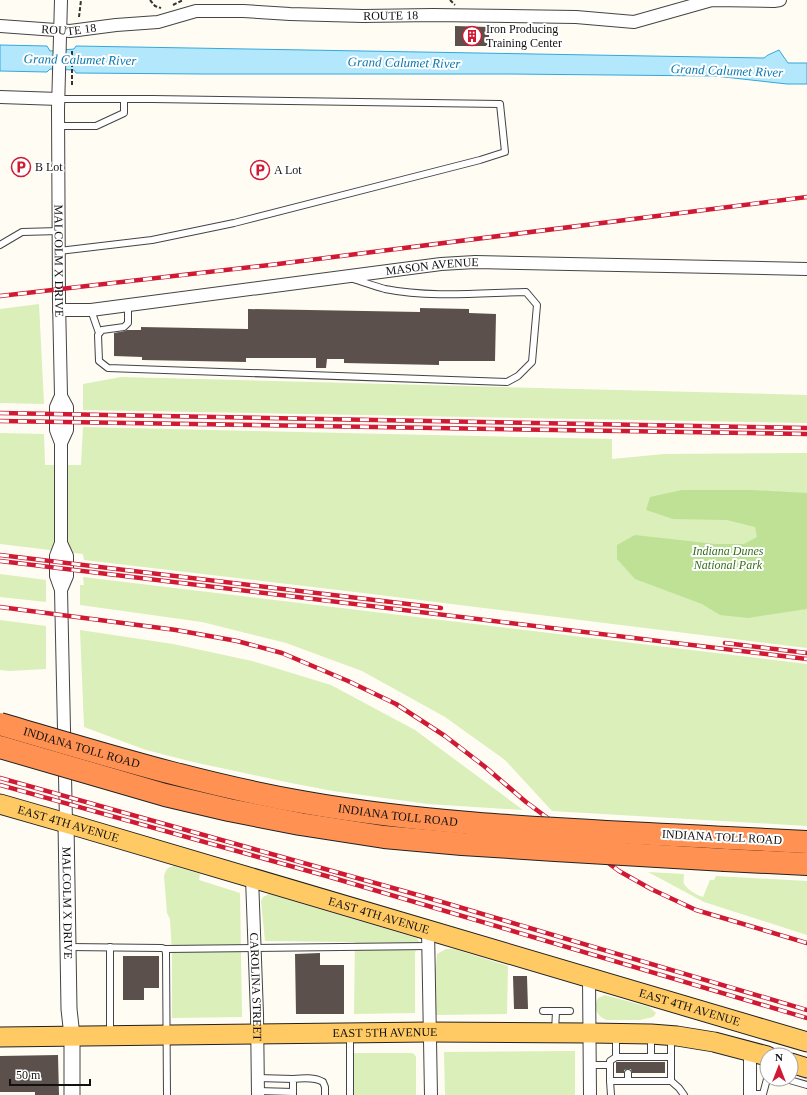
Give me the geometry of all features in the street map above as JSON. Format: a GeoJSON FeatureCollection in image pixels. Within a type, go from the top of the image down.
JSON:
{"type":"FeatureCollection","features":[{"type":"Feature","properties":{"kind":"highway"},"geometry":{"type":"LineString","coordinates":[[0,713],[88,749]]}},
{"type":"Feature","properties":{"kind":"highway","name":"INDIANA TOLL ROAD"},"geometry":{"type":"LineString","coordinates":[[0,724],[170,773],[302,802],[386,815],[464,822],[807,842]]}},
{"type":"Feature","properties":{"kind":"highway","name":"INDIANA TOLL ROAD"},"geometry":{"type":"LineString","coordinates":[[0,747],[165,795],[229,810],[300,824],[384,837],[462,844],[807,864]]}},
{"type":"Feature","properties":{"kind":"highway"},"geometry":{"type":"LineString","coordinates":[[0,756],[89,774]]}},
{"type":"Feature","properties":{"kind":"main road","name":"EAST 4TH AVENUE"},"geometry":{"type":"LineString","coordinates":[[0,804],[252,878],[428,938],[589,978],[807,1042]]}},
{"type":"Feature","properties":{"kind":"main road","name":"EAST 5TH AVENUE"},"geometry":{"type":"LineString","coordinates":[[0,1037],[430,1032],[616,1033],[651,1034],[714,1042],[758,1054]]}},
{"type":"Feature","properties":{"kind":"main road"},"geometry":{"type":"LineString","coordinates":[[799,1072],[806,1079]]}},
{"type":"Feature","properties":{"kind":"street","name":"MALCOLM X DRIVE"},"geometry":{"type":"LineString","coordinates":[[61,0],[60,31],[66,44],[59,75],[58,99],[59,310],[61,396],[67,407],[67,430],[61,442],[61,543],[67,556],[67,576],[61,590],[69,1009],[72,1036],[72,1095]]}},
{"type":"Feature","properties":{"kind":"street","name":"ROUTE 18"},"geometry":{"type":"LineString","coordinates":[[0,26],[70,31],[116,25],[158,22],[196,11],[243,11],[356,16],[432,15],[576,17],[634,22],[712,0],[780,0]]}},
{"type":"Feature","properties":{"kind":"street"},"geometry":{"type":"LineString","coordinates":[[0,97],[58,99]]}},
{"type":"Feature","properties":{"kind":"street","name":"MASON AVENUE"},"geometry":{"type":"LineString","coordinates":[[59,310],[91,310],[441,264],[475,262],[807,270]]}},
{"type":"Feature","properties":{"kind":"street","name":"CAROLINA STREET"},"geometry":{"type":"LineString","coordinates":[[252,878],[258,1034],[258,1093]]}},
{"type":"Feature","properties":{"kind":"street"},"geometry":{"type":"LineString","coordinates":[[428,938],[431,1095]]}},
{"type":"Feature","properties":{"kind":"street"},"geometry":{"type":"LineString","coordinates":[[589,978],[590,1095]]}},
{"type":"Feature","properties":{"kind":"street"},"geometry":{"type":"LineString","coordinates":[[750,1094],[758,1054]]}},
{"type":"Feature","properties":{"kind":"lane"},"geometry":{"type":"LineString","coordinates":[[58,99],[500,104],[505,152],[480,160],[234,223],[152,240],[59,251]]}},
{"type":"Feature","properties":{"kind":"lane"},"geometry":{"type":"LineString","coordinates":[[58,126],[96,126],[124,113],[124,100]]}},
{"type":"Feature","properties":{"kind":"lane"},"geometry":{"type":"LineString","coordinates":[[0,245],[22,232],[59,231]]}},
{"type":"Feature","properties":{"kind":"lane"},"geometry":{"type":"LineString","coordinates":[[91,310],[99,333],[99,361],[108,368],[507,382],[518,376],[532,362],[537,305],[526,292],[450,294],[413,292],[384,289],[345,277]]}},
{"type":"Feature","properties":{"kind":"lane"},"geometry":{"type":"LineString","coordinates":[[99,333],[102,330],[124,327],[128,322],[128,305]]}},
{"type":"Feature","properties":{"kind":"lane"},"geometry":{"type":"LineString","coordinates":[[68,947],[165,949],[254,948],[428,938]]}},
{"type":"Feature","properties":{"kind":"lane"},"geometry":{"type":"LineString","coordinates":[[110,947],[110,1036]]}},
{"type":"Feature","properties":{"kind":"lane"},"geometry":{"type":"LineString","coordinates":[[165,949],[167,1095]]}},
{"type":"Feature","properties":{"kind":"lane"},"geometry":{"type":"LineString","coordinates":[[543,1011],[570,1011]]}},
{"type":"Feature","properties":{"kind":"lane"},"geometry":{"type":"LineString","coordinates":[[556,1011],[556,1032]]}},
{"type":"Feature","properties":{"kind":"lane"},"geometry":{"type":"LineString","coordinates":[[350,1033],[350,1095]]}},
{"type":"Feature","properties":{"kind":"lane"},"geometry":{"type":"LineString","coordinates":[[616,1033],[616,1056]]}},
{"type":"Feature","properties":{"kind":"lane"},"geometry":{"type":"LineString","coordinates":[[651,1034],[653,1058]]}},
{"type":"Feature","properties":{"kind":"lane"},"geometry":{"type":"LineString","coordinates":[[671,1036],[671,1081]]}},
{"type":"Feature","properties":{"kind":"lane"},"geometry":{"type":"LineString","coordinates":[[616,1056],[628,1059],[671,1056]]}},
{"type":"Feature","properties":{"kind":"lane"},"geometry":{"type":"LineString","coordinates":[[611,1095],[610,1061],[616,1056]]}},
{"type":"Feature","properties":{"kind":"lane"},"geometry":{"type":"LineString","coordinates":[[590,1065],[610,1065]]}},
{"type":"Feature","properties":{"kind":"lane"},"geometry":{"type":"LineString","coordinates":[[628,1073],[628,1081]]}},
{"type":"Feature","properties":{"kind":"lane"},"geometry":{"type":"LineString","coordinates":[[641,1073],[641,1081]]}},
{"type":"Feature","properties":{"kind":"lane"},"geometry":{"type":"LineString","coordinates":[[654,1073],[654,1081]]}},
{"type":"Feature","properties":{"kind":"lane"},"geometry":{"type":"LineString","coordinates":[[258,1078],[319,1080],[323,1082],[325,1087],[325,1095]]}},
{"type":"Feature","properties":{"kind":"lane"},"geometry":{"type":"LineString","coordinates":[[258,1093],[293,1093],[293,1079]]}},
{"type":"Feature","properties":{"kind":"lane"},"geometry":{"type":"LineString","coordinates":[[610,1081],[671,1081],[684,1095]]}},
{"type":"Feature","properties":{"kind":"lane"},"geometry":{"type":"LineString","coordinates":[[750,1094],[763,1094],[765,1087]]}},
{"type":"Feature","properties":{"kind":"path"},"geometry":{"type":"LineString","coordinates":[[79,17],[81,0]]}},
{"type":"Feature","properties":{"kind":"path"},"geometry":{"type":"LineString","coordinates":[[150,0],[155,6],[161,8],[166,7]]}},
{"type":"Feature","properties":{"kind":"path"},"geometry":{"type":"LineString","coordinates":[[171,6],[183,0]]}},
{"type":"Feature","properties":{"kind":"path"},"geometry":{"type":"LineString","coordinates":[[66,44],[72,86]]}},
{"type":"Feature","properties":{"kind":"green space"},"geometry":{"type":"Polygon","coordinates":[[[39,304],[44,404],[0,403],[0,309],[39,304]]]}},
{"type":"Feature","properties":{"kind":"green space"},"geometry":{"type":"Polygon","coordinates":[[[121,377],[807,395],[807,423],[83,410],[83,384],[121,377]]]}},
{"type":"Feature","properties":{"kind":"green space","name":"Indiana Dunes National Park"},"geometry":{"type":"Polygon","coordinates":[[[83,427],[612,439],[612,459],[664,454],[807,453],[807,648],[84,560],[83,554],[0,544],[0,433],[44,434],[45,465],[81,465],[83,427]]]}},
{"type":"Feature","properties":{"kind":"green space"},"geometry":{"type":"Polygon","coordinates":[[[682,490],[751,490],[807,493],[807,609],[748,618],[720,615],[702,604],[635,579],[617,559],[617,545],[635,535],[715,544],[744,544],[757,537],[755,527],[727,520],[673,519],[646,510],[650,497],[682,490]]]}},
{"type":"Feature","properties":{"kind":"green space"},"geometry":{"type":"Polygon","coordinates":[[[0,574],[46,580],[46,602],[0,597],[0,574]]]}},
{"type":"Feature","properties":{"kind":"green space"},"geometry":{"type":"Polygon","coordinates":[[[83,577],[807,664],[807,826],[552,811],[505,760],[445,717],[362,671],[286,643],[202,622],[80,605],[80,585],[84,585],[83,577]]]}},
{"type":"Feature","properties":{"kind":"green space"},"geometry":{"type":"Polygon","coordinates":[[[0,620],[46,626],[46,669],[0,670],[0,620]]]}},
{"type":"Feature","properties":{"kind":"green space"},"geometry":{"type":"Polygon","coordinates":[[[80,630],[173,644],[252,661],[331,685],[415,730],[523,810],[428,804],[333,791],[193,762],[146,750],[84,727],[80,630]]]}},
{"type":"Feature","properties":{"kind":"green space"},"geometry":{"type":"Polygon","coordinates":[[[174,866],[200,874],[199,880],[240,893],[242,1017],[172,1018],[172,953],[170,919],[167,913],[164,876],[167,869],[174,866]]]}},
{"type":"Feature","properties":{"kind":"green space"},"geometry":{"type":"Polygon","coordinates":[[[648,872],[684,874],[684,884],[692,892],[703,897],[710,880],[714,880],[716,876],[807,881],[807,935],[704,902],[648,872]]]}},
{"type":"Feature","properties":{"kind":"green space"},"geometry":{"type":"Polygon","coordinates":[[[269,894],[417,938],[421,946],[417,946],[415,953],[415,1013],[354,1014],[355,942],[265,941],[261,901],[263,897],[269,894]]]}},
{"type":"Feature","properties":{"kind":"green space"},"geometry":{"type":"Polygon","coordinates":[[[446,949],[454,949],[508,966],[507,1014],[436,1015],[433,969],[436,967],[437,954],[446,949]]]}},
{"type":"Feature","properties":{"kind":"green space"},"geometry":{"type":"Polygon","coordinates":[[[605,995],[649,1007],[656,1013],[653,1017],[640,1020],[604,1019],[598,1014],[596,1005],[598,998],[605,995]]]}},
{"type":"Feature","properties":{"kind":"green space"},"geometry":{"type":"Polygon","coordinates":[[[575,1051],[575,1095],[445,1095],[444,1052],[575,1051]]]}},
{"type":"Feature","properties":{"kind":"green space"},"geometry":{"type":"Polygon","coordinates":[[[353,1053],[414,1054],[416,1057],[416,1095],[352,1095],[351,1079],[353,1053]]]}},
{"type":"Feature","properties":{"kind":"water","name":"Grand Calumet River"},"geometry":{"type":"Polygon","coordinates":[[[0,45],[47,46],[50,51],[74,49],[76,46],[764,58],[779,50],[788,63],[807,63],[807,84],[787,84],[715,76],[76,73],[74,70],[50,69],[47,72],[0,71],[0,45]]]}},
{"type":"Feature","properties":{"kind":"building","name":"Iron Producing Training Center"},"geometry":{"type":"Polygon","coordinates":[[[455,26],[489,27],[489,46],[455,46],[455,26]]]}},
{"type":"Feature","properties":{"kind":"building"},"geometry":{"type":"Polygon","coordinates":[[[420,308],[469,309],[469,313],[496,314],[495,361],[439,361],[439,365],[344,363],[344,359],[327,359],[326,368],[316,368],[316,358],[246,358],[246,362],[142,360],[142,357],[114,356],[114,333],[127,330],[141,330],[141,327],[248,329],[248,309],[420,312],[420,308]]]}},
{"type":"Feature","properties":{"kind":"building"},"geometry":{"type":"Polygon","coordinates":[[[320,953],[320,965],[344,965],[344,1014],[296,1014],[295,954],[320,953]]]}},
{"type":"Feature","properties":{"kind":"building"},"geometry":{"type":"Polygon","coordinates":[[[123,956],[159,956],[159,988],[144,988],[144,1000],[123,1000],[123,956]]]}},
{"type":"Feature","properties":{"kind":"building"},"geometry":{"type":"Polygon","coordinates":[[[513,976],[527,976],[528,1009],[514,1009],[513,976]]]}},
{"type":"Feature","properties":{"kind":"building"},"geometry":{"type":"Polygon","coordinates":[[[58,1055],[59,1095],[35,1095],[35,1092],[0,1092],[0,1056],[58,1055]]]}},
{"type":"Feature","properties":{"kind":"building"},"geometry":{"type":"Polygon","coordinates":[[[616,1062],[665,1062],[665,1073],[632,1073],[631,1069],[628,1069],[624,1070],[624,1073],[616,1073],[616,1062]]]}},
{"type":"Feature","properties":{"kind":"railway"},"geometry":{"type":"LineString","coordinates":[[0,296],[270,265],[807,197]]}},
{"type":"Feature","properties":{"kind":"railway"},"geometry":{"type":"LineString","coordinates":[[0,413],[807,428]]}},
{"type":"Feature","properties":{"kind":"railway"},"geometry":{"type":"LineString","coordinates":[[0,421],[807,434]]}},
{"type":"Feature","properties":{"kind":"railway"},"geometry":{"type":"LineString","coordinates":[[0,555],[441,608]]}},
{"type":"Feature","properties":{"kind":"railway"},"geometry":{"type":"LineString","coordinates":[[0,561],[807,659]]}},
{"type":"Feature","properties":{"kind":"railway"},"geometry":{"type":"LineString","coordinates":[[0,607],[176,630],[237,641],[282,653],[348,681],[396,704],[445,736],[484,766],[526,802],[619,871],[651,889],[696,910],[807,943]]}},
{"type":"Feature","properties":{"kind":"railway"},"geometry":{"type":"LineString","coordinates":[[725,643],[807,653]]}},
{"type":"Feature","properties":{"kind":"railway"},"geometry":{"type":"LineString","coordinates":[[0,778],[425,897],[807,1010]]}},
{"type":"Feature","properties":{"kind":"railway"},"geometry":{"type":"LineString","coordinates":[[0,785],[330,877],[807,1018]]}},
{"type":"Feature","properties":{"kind":"place","name":"Iron Producing Training Center"},"geometry":{"type":"Point","coordinates":[472,36]}},
{"type":"Feature","properties":{"kind":"place","name":"B Lot"},"geometry":{"type":"Point","coordinates":[21,167]}},
{"type":"Feature","properties":{"kind":"place","name":"A Lot"},"geometry":{"type":"Point","coordinates":[260,170]}}]}
